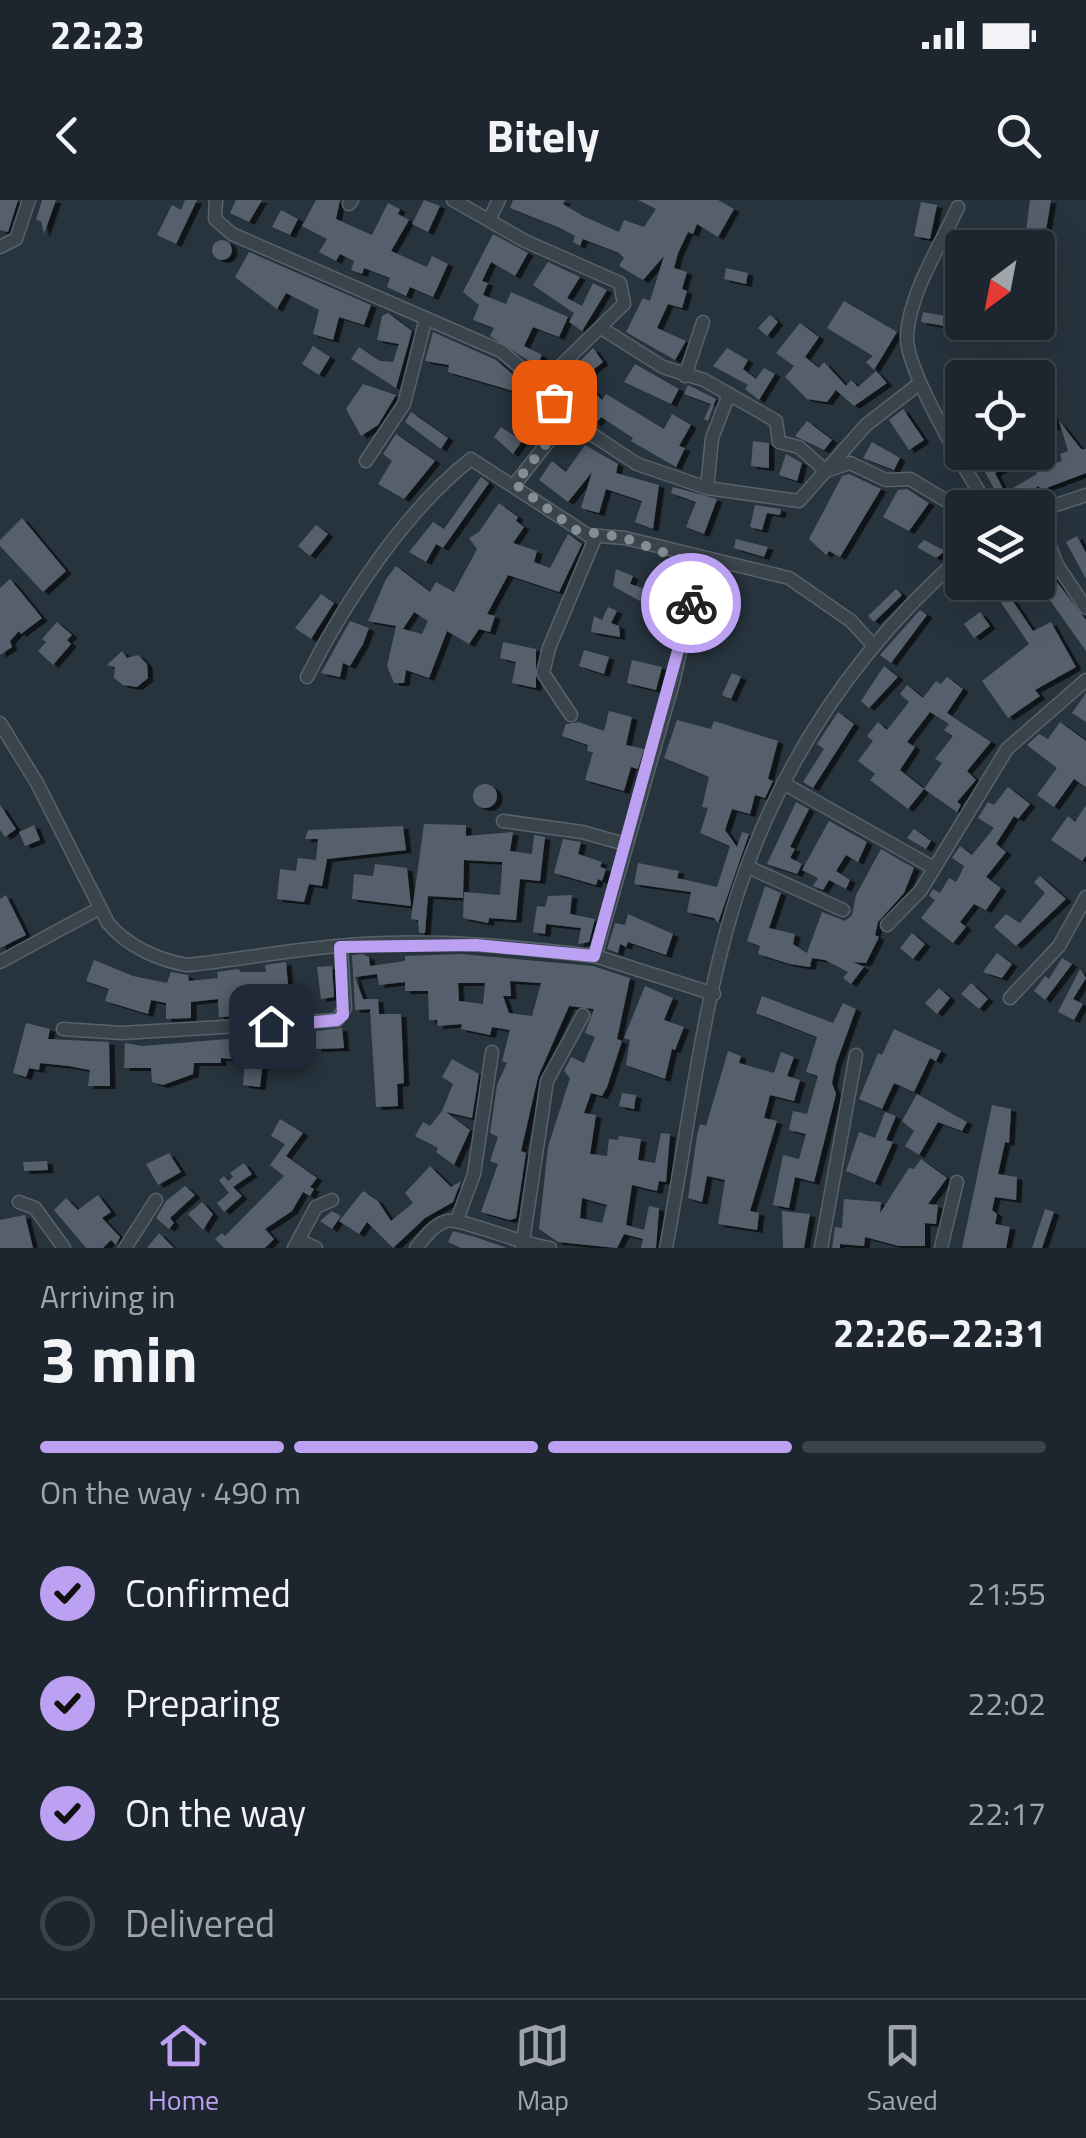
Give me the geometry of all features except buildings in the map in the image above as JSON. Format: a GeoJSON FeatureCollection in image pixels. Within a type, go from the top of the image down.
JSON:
{"type":"FeatureCollection","features":[{"type":"Feature","properties":{"kind":"street"},"geometry":{"type":"LineString","coordinates":[[0,248],[16,239],[28,200]]}},
{"type":"Feature","properties":{"kind":"street"},"geometry":{"type":"LineString","coordinates":[[216,200],[215,218],[232,234],[500,351],[541,386],[566,418],[637,464],[706,488],[800,501],[886,406],[920,383]]}},
{"type":"Feature","properties":{"kind":"street"},"geometry":{"type":"LineString","coordinates":[[453,200],[524,241],[620,283],[624,304],[601,328],[578,344],[541,386]]}},
{"type":"Feature","properties":{"kind":"street"},"geometry":{"type":"LineString","coordinates":[[490,218],[499,200]]}},
{"type":"Feature","properties":{"kind":"street"},"geometry":{"type":"LineString","coordinates":[[958,208],[909,320],[906,340],[920,383],[972,490]]}},
{"type":"Feature","properties":{"kind":"street"},"geometry":{"type":"LineString","coordinates":[[366,461],[404,404],[426,318]]}},
{"type":"Feature","properties":{"kind":"street"},"geometry":{"type":"LineString","coordinates":[[684,376],[703,322]]}},
{"type":"Feature","properties":{"kind":"street"},"geometry":{"type":"LineString","coordinates":[[601,328],[641,355],[684,376],[704,380],[776,421],[779,442],[799,448],[826,471]]}},
{"type":"Feature","properties":{"kind":"street"},"geometry":{"type":"LineString","coordinates":[[706,488],[712,438],[729,394]]}},
{"type":"Feature","properties":{"kind":"street"},"geometry":{"type":"LineString","coordinates":[[515,484],[566,418]]}},
{"type":"Feature","properties":{"kind":"street"},"geometry":{"type":"LineString","coordinates":[[307,677],[356,592],[467,461],[476,459],[562,522],[596,536],[625,538],[790,578],[851,621],[872,644]]}},
{"type":"Feature","properties":{"kind":"street"},"geometry":{"type":"LineString","coordinates":[[826,471],[850,463],[886,480],[910,479],[945,500]]}},
{"type":"Feature","properties":{"kind":"street"},"geometry":{"type":"LineString","coordinates":[[1055,506],[1086,495]]}},
{"type":"Feature","properties":{"kind":"street"},"geometry":{"type":"LineString","coordinates":[[572,715],[543,674],[549,648],[596,536]]}},
{"type":"Feature","properties":{"kind":"street"},"geometry":{"type":"LineString","coordinates":[[625,538],[694,564],[697,578]]}},
{"type":"Feature","properties":{"kind":"street"},"geometry":{"type":"LineString","coordinates":[[594,956],[673,683],[697,578],[707,559]]}},
{"type":"Feature","properties":{"kind":"street"},"geometry":{"type":"LineString","coordinates":[[1055,559],[1086,608]]}},
{"type":"Feature","properties":{"kind":"street"},"geometry":{"type":"LineString","coordinates":[[666,1248],[714,994],[748,866],[783,783],[820,718],[872,644],[945,573]]}},
{"type":"Feature","properties":{"kind":"street"},"geometry":{"type":"LineString","coordinates":[[888,925],[921,890],[1008,749],[1086,680]]}},
{"type":"Feature","properties":{"kind":"street"},"geometry":{"type":"LineString","coordinates":[[0,723],[37,783],[100,908],[125,939],[160,958],[187,965],[340,947],[450,944],[594,956],[714,994]]}},
{"type":"Feature","properties":{"kind":"street"},"geometry":{"type":"LineString","coordinates":[[783,783],[934,868]]}},
{"type":"Feature","properties":{"kind":"street"},"geometry":{"type":"LineString","coordinates":[[502,821],[582,832],[624,844]]}},
{"type":"Feature","properties":{"kind":"street"},"geometry":{"type":"LineString","coordinates":[[748,866],[843,910]]}},
{"type":"Feature","properties":{"kind":"street"},"geometry":{"type":"LineString","coordinates":[[1010,998],[1060,946],[1086,897]]}},
{"type":"Feature","properties":{"kind":"street"},"geometry":{"type":"LineString","coordinates":[[0,962],[100,908]]}},
{"type":"Feature","properties":{"kind":"street"},"geometry":{"type":"LineString","coordinates":[[63,1029],[122,1033],[337,1020],[345,1008],[340,947]]}},
{"type":"Feature","properties":{"kind":"street"},"geometry":{"type":"LineString","coordinates":[[522,1247],[548,1081],[583,1015]]}},
{"type":"Feature","properties":{"kind":"street"},"geometry":{"type":"LineString","coordinates":[[456,1220],[474,1174],[492,1052]]}},
{"type":"Feature","properties":{"kind":"street"},"geometry":{"type":"LineString","coordinates":[[821,1248],[856,1054]]}},
{"type":"Feature","properties":{"kind":"street"},"geometry":{"type":"LineString","coordinates":[[941,1248],[958,1182]]}},
{"type":"Feature","properties":{"kind":"street"},"geometry":{"type":"LineString","coordinates":[[125,1248],[156,1200]]}},
{"type":"Feature","properties":{"kind":"street"},"geometry":{"type":"LineString","coordinates":[[316,1248],[298,1244],[316,1206],[332,1200]]}},
{"type":"Feature","properties":{"kind":"street"},"geometry":{"type":"LineString","coordinates":[[20,1202],[34,1208],[64,1248]]}},
{"type":"Feature","properties":{"kind":"street"},"geometry":{"type":"LineString","coordinates":[[416,1248],[436,1227],[456,1220],[522,1247],[550,1248]]}},
{"type":"Feature","properties":{"kind":"way so far"},"geometry":{"type":"LineString","coordinates":[[554,402],[566,418],[515,484],[576,530],[588,535],[625,538],[694,564],[697,578],[691,603]]}},
{"type":"Feature","properties":{"kind":"route"},"geometry":{"type":"LineString","coordinates":[[271,1026],[337,1020],[343,1015],[340,947],[411,942],[509,946],[594,956],[673,683],[691,603]]}}]}
